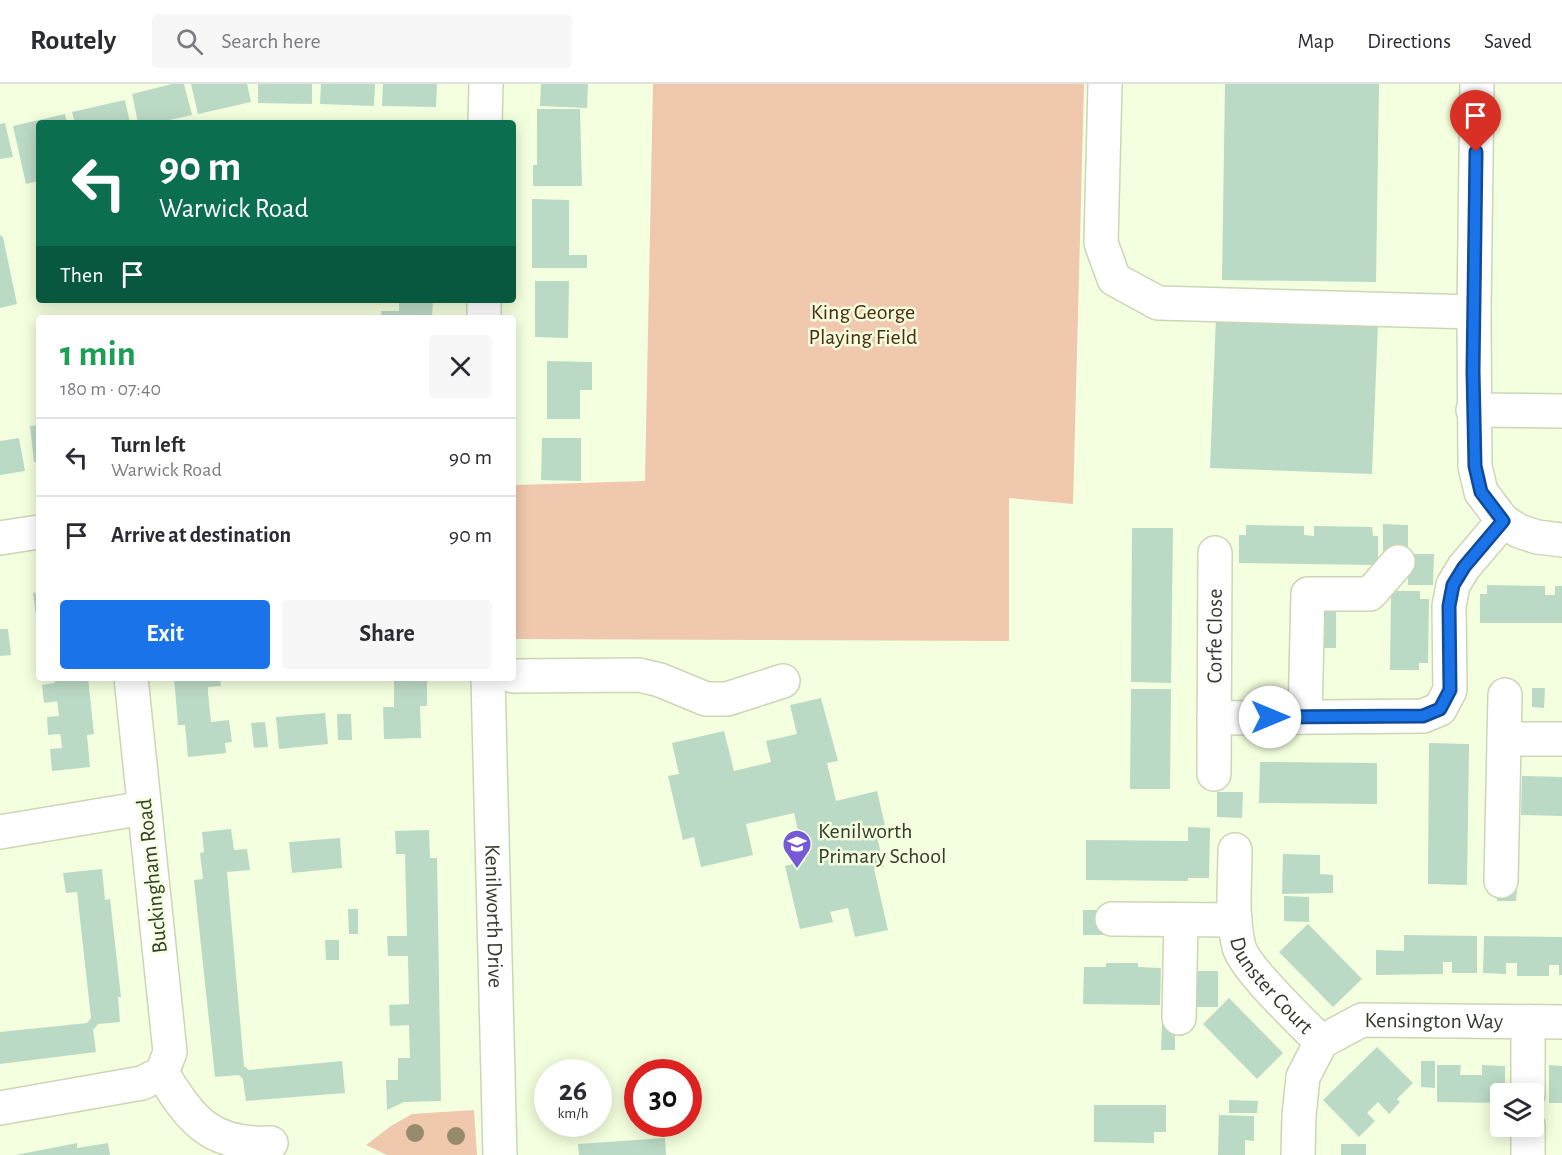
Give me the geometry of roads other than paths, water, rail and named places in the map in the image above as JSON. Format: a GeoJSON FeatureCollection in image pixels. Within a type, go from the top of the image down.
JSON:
{"type":"FeatureCollection","features":[{"type":"Feature","properties":{"kind":"street"},"geometry":{"type":"LineString","coordinates":[[485,120],[486,84]]}},
{"type":"Feature","properties":{"kind":"street"},"geometry":{"type":"LineString","coordinates":[[1105,84],[1101,243],[1114,279],[1158,303],[1474,312]]}},
{"type":"Feature","properties":{"kind":"street"},"geometry":{"type":"LineString","coordinates":[[1477,84],[1473,410],[1475,466],[1481,492],[1503,521],[1519,531],[1537,537],[1562,540]]}},
{"type":"Feature","properties":{"kind":"street"},"geometry":{"type":"LineString","coordinates":[[1473,410],[1562,411]]}},
{"type":"Feature","properties":{"kind":"street"},"geometry":{"type":"LineString","coordinates":[[1214,718],[1423,716],[1440,709],[1450,690],[1449,606],[1453,585],[1464,567],[1503,521]]}},
{"type":"Feature","properties":{"kind":"street"},"geometry":{"type":"LineString","coordinates":[[0,538],[36,532]]}},
{"type":"Feature","properties":{"kind":"street","name":"Corfe Close"},"geometry":{"type":"LineString","coordinates":[[1214,774],[1215,554]]}},
{"type":"Feature","properties":{"kind":"street"},"geometry":{"type":"LineString","coordinates":[[1305,716],[1308,594],[1370,594],[1398,562]]}},
{"type":"Feature","properties":{"kind":"street"},"geometry":{"type":"LineString","coordinates":[[516,676],[639,675],[660,680],[706,699],[727,699],[783,681]]}},
{"type":"Feature","properties":{"kind":"street","name":"Buckingham Road"},"geometry":{"type":"LineString","coordinates":[[130,681],[170,1052],[162,1073]]}},
{"type":"Feature","properties":{"kind":"street","name":"Kenilworth Drive"},"geometry":{"type":"LineString","coordinates":[[488,681],[500,1155]]}},
{"type":"Feature","properties":{"kind":"street"},"geometry":{"type":"LineString","coordinates":[[1501,881],[1505,696]]}},
{"type":"Feature","properties":{"kind":"street"},"geometry":{"type":"LineString","coordinates":[[1504,739],[1562,739]]}},
{"type":"Feature","properties":{"kind":"street"},"geometry":{"type":"LineString","coordinates":[[0,832],[144,808]]}},
{"type":"Feature","properties":{"kind":"street","name":"Dunster Court"},"geometry":{"type":"LineString","coordinates":[[1235,850],[1235,920],[1240,950],[1255,972],[1321,1042]]}},
{"type":"Feature","properties":{"kind":"street","name":"Dunster Court"},"geometry":{"type":"LineString","coordinates":[[1112,919],[1235,920]]}},
{"type":"Feature","properties":{"kind":"street"},"geometry":{"type":"LineString","coordinates":[[1179,1018],[1181,920]]}},
{"type":"Feature","properties":{"kind":"street","name":"Kensington Way"},"geometry":{"type":"LineString","coordinates":[[1321,1042],[1362,1020],[1562,1022]]}},
{"type":"Feature","properties":{"kind":"street"},"geometry":{"type":"LineString","coordinates":[[1528,1023],[1528,1083]]}},
{"type":"Feature","properties":{"kind":"street"},"geometry":{"type":"LineString","coordinates":[[1298,1155],[1303,1077],[1321,1042]]}},
{"type":"Feature","properties":{"kind":"street"},"geometry":{"type":"LineString","coordinates":[[0,1108],[142,1083],[162,1073],[182,1105],[203,1127],[227,1139],[249,1144],[271,1143]]}},
{"type":"Feature","properties":{"kind":"street"},"geometry":{"type":"LineString","coordinates":[[1528,1137],[1528,1155]]}},
{"type":"Feature","properties":{"kind":"place","name":"Kenilworth Primary School"},"geometry":{"type":"Point","coordinates":[797,870]}},
{"type":"Feature","properties":{"kind":"park label","name":"King George Playing Field"},"geometry":{"type":"Point","coordinates":[863,324]}}]}
